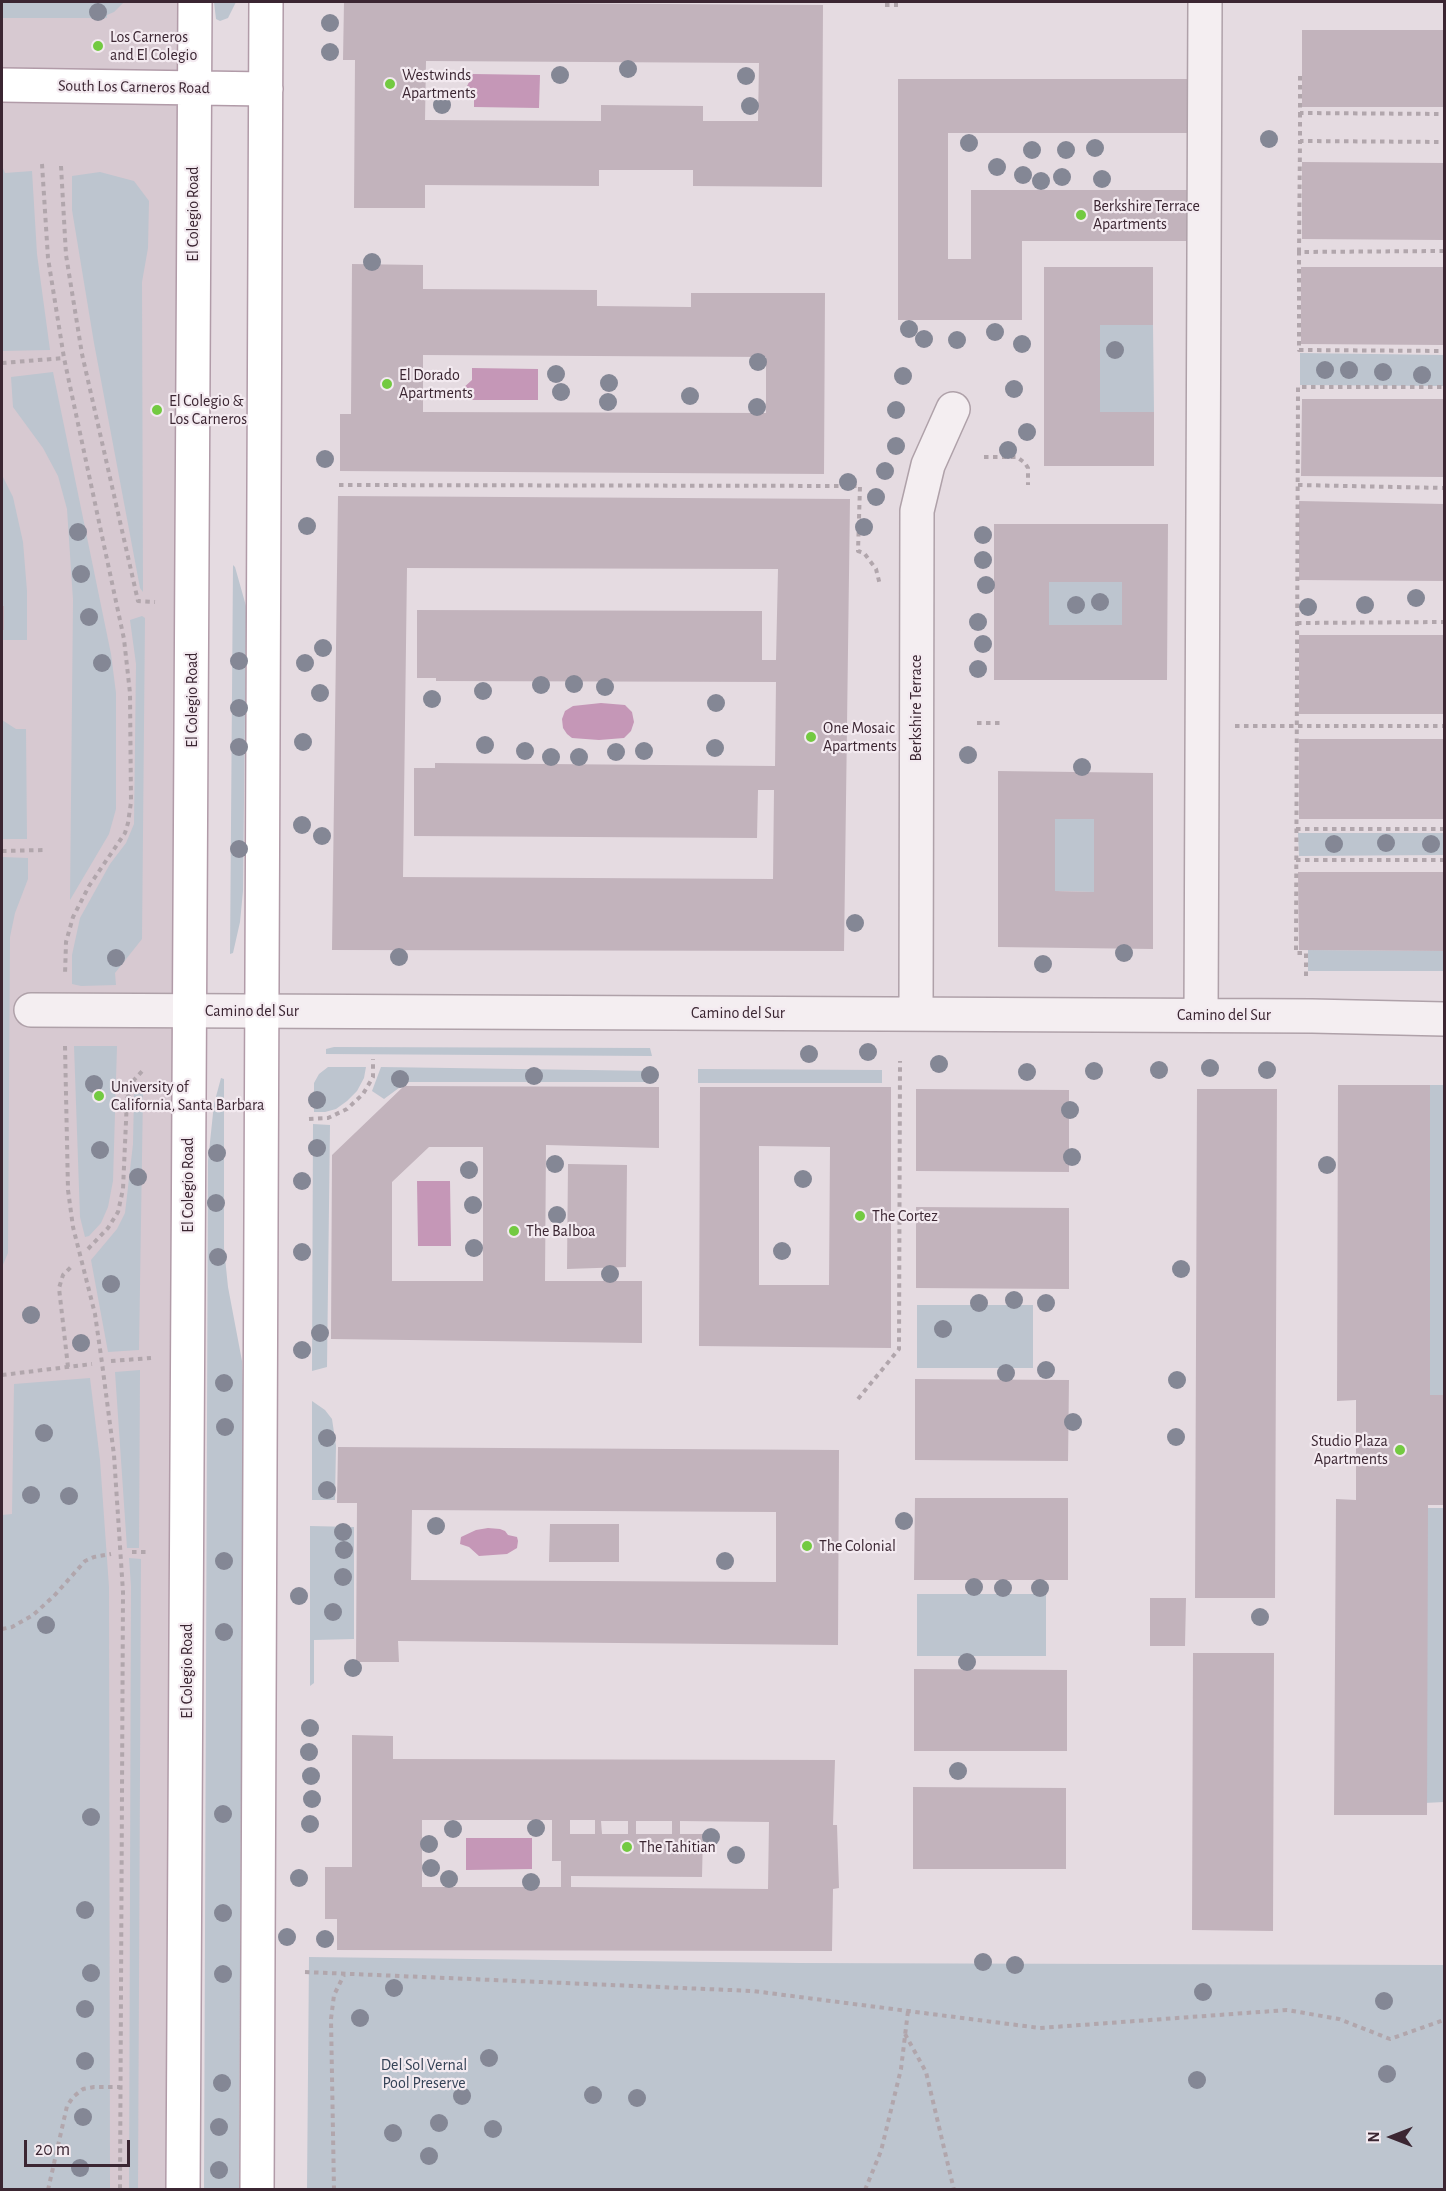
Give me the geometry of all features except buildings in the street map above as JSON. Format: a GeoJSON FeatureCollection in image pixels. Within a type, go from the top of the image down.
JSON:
{"type":"FeatureCollection","features":[{"type":"Feature","properties":{"kind":"main road","name":"El Colegio Road"},"geometry":{"type":"LineString","coordinates":[[183,2190],[195,2]]}},
{"type":"Feature","properties":{"kind":"main road"},"geometry":{"type":"LineString","coordinates":[[257,2190],[266,2]]}},
{"type":"Feature","properties":{"kind":"main road","name":"South Los Carneros Road"},"geometry":{"type":"LineString","coordinates":[[2,86],[266,89]]}},
{"type":"Feature","properties":{"kind":"street"},"geometry":{"type":"LineString","coordinates":[[1201,1015],[1205,2]]}},
{"type":"Feature","properties":{"kind":"street","name":"Berkshire Terrace"},"geometry":{"type":"LineString","coordinates":[[916,1014],[917,511],[928,465],[953,409]]}},
{"type":"Feature","properties":{"kind":"street","name":"Camino del Sur"},"geometry":{"type":"LineString","coordinates":[[31,1010],[1201,1015],[1444,1019]]}},
{"type":"Feature","properties":{"kind":"path"},"geometry":{"type":"LineString","coordinates":[[885,5],[898,5]]}},
{"type":"Feature","properties":{"kind":"path"},"geometry":{"type":"LineString","coordinates":[[1300,76],[1299,350],[1444,351]]}},
{"type":"Feature","properties":{"kind":"path"},"geometry":{"type":"LineString","coordinates":[[1300,113],[1444,114]]}},
{"type":"Feature","properties":{"kind":"path"},"geometry":{"type":"LineString","coordinates":[[1300,141],[1444,142]]}},
{"type":"Feature","properties":{"kind":"path"},"geometry":{"type":"LineString","coordinates":[[42,164],[48,258],[64,358],[129,663],[131,802],[125,833],[89,886],[73,917],[66,942],[65,978]]}},
{"type":"Feature","properties":{"kind":"path"},"geometry":{"type":"LineString","coordinates":[[61,166],[66,255],[85,365],[138,601],[155,602]]}},
{"type":"Feature","properties":{"kind":"path"},"geometry":{"type":"LineString","coordinates":[[1299,252],[1444,251]]}},
{"type":"Feature","properties":{"kind":"path"},"geometry":{"type":"LineString","coordinates":[[2,363],[64,358]]}},
{"type":"Feature","properties":{"kind":"path"},"geometry":{"type":"LineString","coordinates":[[1306,976],[1306,953],[1296,953],[1298,387],[1444,387]]}},
{"type":"Feature","properties":{"kind":"path"},"geometry":{"type":"LineString","coordinates":[[984,457],[1017,457],[1025,462],[1028,468],[1028,485]]}},
{"type":"Feature","properties":{"kind":"path"},"geometry":{"type":"LineString","coordinates":[[339,485],[860,486],[858,551],[864,553],[876,569],[882,594],[901,625],[916,627]]}},
{"type":"Feature","properties":{"kind":"path"},"geometry":{"type":"LineString","coordinates":[[1298,485],[1444,488]]}},
{"type":"Feature","properties":{"kind":"path"},"geometry":{"type":"LineString","coordinates":[[1297,623],[1444,622]]}},
{"type":"Feature","properties":{"kind":"path"},"geometry":{"type":"LineString","coordinates":[[977,723],[1003,723]]}},
{"type":"Feature","properties":{"kind":"path"},"geometry":{"type":"LineString","coordinates":[[1202,726],[1444,726]]}},
{"type":"Feature","properties":{"kind":"path"},"geometry":{"type":"LineString","coordinates":[[1296,830],[1444,830]]}},
{"type":"Feature","properties":{"kind":"path"},"geometry":{"type":"LineString","coordinates":[[2,851],[44,850]]}},
{"type":"Feature","properties":{"kind":"path"},"geometry":{"type":"LineString","coordinates":[[1296,860],[1444,860]]}},
{"type":"Feature","properties":{"kind":"path"},"geometry":{"type":"LineString","coordinates":[[65,1047],[68,1190],[73,1227],[95,1314],[114,1455],[123,1592],[120,2190]]}},
{"type":"Feature","properties":{"kind":"path"},"geometry":{"type":"LineString","coordinates":[[309,1119],[328,1118],[347,1109],[363,1094],[373,1077],[373,1059]]}},
{"type":"Feature","properties":{"kind":"path"},"geometry":{"type":"LineString","coordinates":[[858,1399],[899,1349],[900,1061]]}},
{"type":"Feature","properties":{"kind":"path"},"geometry":{"type":"LineString","coordinates":[[88,1249],[108,1228],[118,1212],[123,1190],[127,1099],[134,1080],[145,1068]]}},
{"type":"Feature","properties":{"kind":"path"},"geometry":{"type":"LineString","coordinates":[[68,1367],[59,1288],[63,1275],[72,1266]]}},
{"type":"Feature","properties":{"kind":"path"},"geometry":{"type":"LineString","coordinates":[[111,1361],[151,1358]]}},
{"type":"Feature","properties":{"kind":"path"},"geometry":{"type":"LineString","coordinates":[[2,1375],[92,1364]]}},
{"type":"Feature","properties":{"kind":"path"},"geometry":{"type":"LineString","coordinates":[[132,1552],[149,1552]]}},
{"type":"Feature","properties":{"kind":"path"},"geometry":{"type":"LineString","coordinates":[[2,1629],[12,1627],[33,1615],[54,1596],[85,1561],[111,1554]]}},
{"type":"Feature","properties":{"kind":"path"},"geometry":{"type":"LineString","coordinates":[[304,1972],[753,1991],[1040,2028],[1287,2010],[1339,2019],[1390,2039],[1444,2020]]}},
{"type":"Feature","properties":{"kind":"path"},"geometry":{"type":"LineString","coordinates":[[334,2190],[331,2019],[334,1995],[344,1975]]}},
{"type":"Feature","properties":{"kind":"path"},"geometry":{"type":"LineString","coordinates":[[865,2190],[881,2151],[901,2069],[908,2011]]}},
{"type":"Feature","properties":{"kind":"path"},"geometry":{"type":"LineString","coordinates":[[905,2034],[926,2072],[954,2190]]}},
{"type":"Feature","properties":{"kind":"path"},"geometry":{"type":"LineString","coordinates":[[48,2190],[67,2106],[73,2097],[83,2089],[120,2087]]}},
{"type":"Feature","properties":{"kind":"shaded area","name":"University of California, Santa Barbara"},"geometry":{"type":"Polygon","coordinates":[[[2,2],[195,2],[196,2189],[2,2190],[2,2]]]}},
{"type":"Feature","properties":{"kind":"shaded area"},"geometry":{"type":"Polygon","coordinates":[[[473,74],[540,75],[539,108],[474,107],[474,92],[467,86],[473,74]]]}},
{"type":"Feature","properties":{"kind":"shaded area"},"geometry":{"type":"Polygon","coordinates":[[[472,368],[538,369],[538,400],[472,400],[462,389],[472,380],[472,368]]]}},
{"type":"Feature","properties":{"kind":"shaded area"},"geometry":{"type":"Polygon","coordinates":[[[601,703],[625,705],[632,712],[634,722],[631,731],[624,738],[599,740],[572,738],[567,734],[563,728],[562,719],[565,711],[573,706],[601,703]]]}},
{"type":"Feature","properties":{"kind":"shaded area"},"geometry":{"type":"Polygon","coordinates":[[[417,1181],[450,1181],[451,1246],[418,1246],[417,1181]]]}},
{"type":"Feature","properties":{"kind":"shaded area"},"geometry":{"type":"Polygon","coordinates":[[[500,1529],[508,1535],[517,1537],[517,1548],[507,1554],[479,1556],[469,1547],[460,1544],[461,1537],[476,1530],[500,1529]]]}},
{"type":"Feature","properties":{"kind":"shaded area"},"geometry":{"type":"Polygon","coordinates":[[[466,1838],[532,1838],[532,1869],[466,1870],[466,1838]]]}},
{"type":"Feature","properties":{"kind":"green space"},"geometry":{"type":"Polygon","coordinates":[[[2,2],[124,2],[114,12],[107,15],[107,18],[2,18],[2,2]]]}},
{"type":"Feature","properties":{"kind":"green space"},"geometry":{"type":"Polygon","coordinates":[[[214,2],[236,2],[228,18],[220,21],[216,19],[214,2]]]}},
{"type":"Feature","properties":{"kind":"green space"},"geometry":{"type":"Polygon","coordinates":[[[2,166],[5,173],[32,171],[37,254],[50,350],[2,351],[2,166]]]}},
{"type":"Feature","properties":{"kind":"green space"},"geometry":{"type":"Polygon","coordinates":[[[100,172],[134,181],[149,201],[148,248],[142,282],[143,592],[140,588],[94,343],[72,210],[72,176],[100,172]]]}},
{"type":"Feature","properties":{"kind":"green space"},"geometry":{"type":"Polygon","coordinates":[[[1100,325],[1153,325],[1154,412],[1100,412],[1100,325]]]}},
{"type":"Feature","properties":{"kind":"green space"},"geometry":{"type":"Polygon","coordinates":[[[1300,353],[1444,355],[1444,386],[1300,385],[1300,353]]]}},
{"type":"Feature","properties":{"kind":"green space"},"geometry":{"type":"Polygon","coordinates":[[[53,372],[111,654],[116,693],[116,809],[109,834],[70,900],[73,600],[67,509],[58,476],[43,448],[13,407],[11,377],[53,372]]]}},
{"type":"Feature","properties":{"kind":"green space"},"geometry":{"type":"Polygon","coordinates":[[[2,475],[13,497],[23,542],[27,591],[27,640],[2,640],[2,475]]]}},
{"type":"Feature","properties":{"kind":"green space"},"geometry":{"type":"Polygon","coordinates":[[[233,565],[246,606],[246,622],[243,891],[240,922],[233,953],[230,954],[233,565]]]}},
{"type":"Feature","properties":{"kind":"green space"},"geometry":{"type":"Polygon","coordinates":[[[1049,582],[1122,582],[1122,625],[1049,625],[1049,582]]]}},
{"type":"Feature","properties":{"kind":"green space"},"geometry":{"type":"Polygon","coordinates":[[[142,616],[145,618],[142,939],[115,973],[116,985],[81,986],[72,984],[72,955],[80,918],[110,864],[126,843],[134,824],[136,664],[130,620],[142,616]]]}},
{"type":"Feature","properties":{"kind":"green space"},"geometry":{"type":"Polygon","coordinates":[[[2,720],[16,729],[26,729],[27,839],[2,839],[2,720]]]}},
{"type":"Feature","properties":{"kind":"green space"},"geometry":{"type":"Polygon","coordinates":[[[1055,819],[1094,819],[1094,892],[1055,891],[1055,819]]]}},
{"type":"Feature","properties":{"kind":"green space"},"geometry":{"type":"Polygon","coordinates":[[[1298,833],[1444,833],[1444,855],[1299,856],[1298,833]]]}},
{"type":"Feature","properties":{"kind":"green space"},"geometry":{"type":"Polygon","coordinates":[[[2,857],[28,858],[28,879],[15,913],[10,937],[8,1253],[2,1267],[2,857]]]}},
{"type":"Feature","properties":{"kind":"green space"},"geometry":{"type":"Polygon","coordinates":[[[1308,950],[1444,951],[1444,971],[1308,971],[1308,950]]]}},
{"type":"Feature","properties":{"kind":"green space"},"geometry":{"type":"Polygon","coordinates":[[[74,1046],[117,1046],[113,1181],[108,1207],[101,1223],[89,1236],[85,1237],[80,1217],[74,1046]]]}},
{"type":"Feature","properties":{"kind":"green space"},"geometry":{"type":"Polygon","coordinates":[[[334,1047],[650,1048],[652,1056],[326,1054],[326,1049],[334,1047]]]}},
{"type":"Feature","properties":{"kind":"green space"},"geometry":{"type":"Polygon","coordinates":[[[328,1067],[366,1067],[364,1078],[357,1091],[347,1101],[336,1109],[314,1112],[314,1083],[319,1074],[328,1067]]]}},
{"type":"Feature","properties":{"kind":"green space"},"geometry":{"type":"Polygon","coordinates":[[[381,1067],[656,1071],[655,1082],[407,1082],[384,1099],[372,1091],[381,1067]]]}},
{"type":"Feature","properties":{"kind":"green space"},"geometry":{"type":"Polygon","coordinates":[[[698,1069],[882,1070],[882,1083],[698,1083],[698,1069]]]}},
{"type":"Feature","properties":{"kind":"green space"},"geometry":{"type":"Polygon","coordinates":[[[221,1078],[224,1079],[224,1248],[228,1287],[242,1361],[243,1386],[239,2190],[204,2189],[208,1161],[214,1104],[221,1078]]]}},
{"type":"Feature","properties":{"kind":"green space"},"geometry":{"type":"Polygon","coordinates":[[[1430,1085],[1444,1085],[1444,1395],[1430,1395],[1430,1085]]]}},
{"type":"Feature","properties":{"kind":"green space"},"geometry":{"type":"Polygon","coordinates":[[[143,1093],[139,1350],[108,1352],[91,1260],[117,1229],[125,1213],[133,1144],[134,1094],[143,1093]]]}},
{"type":"Feature","properties":{"kind":"green space"},"geometry":{"type":"Polygon","coordinates":[[[313,1124],[330,1125],[327,1367],[312,1371],[313,1124]]]}},
{"type":"Feature","properties":{"kind":"green space"},"geometry":{"type":"Polygon","coordinates":[[[917,1305],[1033,1305],[1033,1368],[917,1368],[917,1305]]]}},
{"type":"Feature","properties":{"kind":"green space"},"geometry":{"type":"Polygon","coordinates":[[[140,1370],[139,1548],[127,1548],[115,1372],[140,1370]]]}},
{"type":"Feature","properties":{"kind":"green space"},"geometry":{"type":"Polygon","coordinates":[[[90,1378],[100,1460],[109,1587],[110,2189],[2,2189],[2,1515],[12,1514],[14,1384],[90,1378]]]}},
{"type":"Feature","properties":{"kind":"green space"},"geometry":{"type":"Polygon","coordinates":[[[312,1401],[325,1410],[332,1419],[336,1446],[335,1500],[312,1500],[312,1401]]]}},
{"type":"Feature","properties":{"kind":"green space"},"geometry":{"type":"Polygon","coordinates":[[[1425,1508],[1444,1508],[1444,1802],[1424,1803],[1425,1508]]]}},
{"type":"Feature","properties":{"kind":"green space"},"geometry":{"type":"Polygon","coordinates":[[[310,1526],[354,1527],[354,1639],[314,1640],[314,1683],[310,1686],[310,1526]]]}},
{"type":"Feature","properties":{"kind":"green space"},"geometry":{"type":"Polygon","coordinates":[[[129,1558],[141,1559],[138,2190],[129,2189],[131,1586],[129,1558]]]}},
{"type":"Feature","properties":{"kind":"green space"},"geometry":{"type":"Polygon","coordinates":[[[917,1594],[1046,1594],[1046,1656],[917,1656],[917,1594]]]}},
{"type":"Feature","properties":{"kind":"green space","name":"Del Sol Vernal Pool Preserve"},"geometry":{"type":"Polygon","coordinates":[[[309,1957],[799,1963],[1444,1965],[1444,2189],[307,2189],[309,1957]]]}},
{"type":"Feature","properties":{"kind":"place","name":"Los Carneros and El Colegio"},"geometry":{"type":"Point","coordinates":[98,46]}},
{"type":"Feature","properties":{"kind":"place","name":"Westwinds Apartments"},"geometry":{"type":"Point","coordinates":[390,84]}},
{"type":"Feature","properties":{"kind":"place","name":"Berkshire Terrace Apartments"},"geometry":{"type":"Point","coordinates":[1081,215]}},
{"type":"Feature","properties":{"kind":"place","name":"El Dorado Apartments"},"geometry":{"type":"Point","coordinates":[387,384]}},
{"type":"Feature","properties":{"kind":"place","name":"El Colegio & Los Carneros"},"geometry":{"type":"Point","coordinates":[157,410]}},
{"type":"Feature","properties":{"kind":"place","name":"One Mosaic Apartments"},"geometry":{"type":"Point","coordinates":[811,737]}},
{"type":"Feature","properties":{"kind":"place","name":"University of California, Santa Barbara"},"geometry":{"type":"Point","coordinates":[99,1096]}},
{"type":"Feature","properties":{"kind":"place","name":"The Cortez"},"geometry":{"type":"Point","coordinates":[860,1216]}},
{"type":"Feature","properties":{"kind":"place","name":"The Balboa"},"geometry":{"type":"Point","coordinates":[514,1231]}},
{"type":"Feature","properties":{"kind":"place","name":"Studio Plaza Apartments"},"geometry":{"type":"Point","coordinates":[1400,1450]}},
{"type":"Feature","properties":{"kind":"place","name":"The Colonial"},"geometry":{"type":"Point","coordinates":[807,1546]}},
{"type":"Feature","properties":{"kind":"place","name":"The Tahitian"},"geometry":{"type":"Point","coordinates":[627,1847]}}]}
